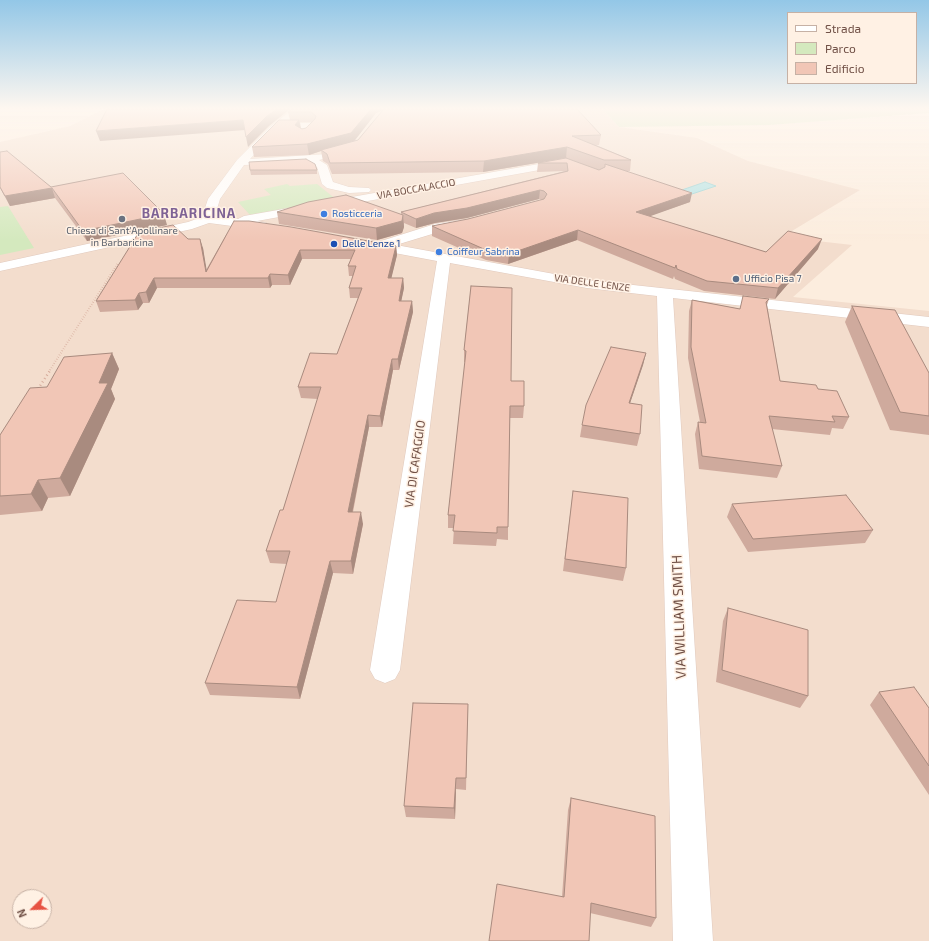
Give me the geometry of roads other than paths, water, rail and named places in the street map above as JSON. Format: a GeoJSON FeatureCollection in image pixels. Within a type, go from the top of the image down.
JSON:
{"type":"FeatureCollection","features":[{"type":"Feature","properties":{"kind":"street"},"geometry":{"type":"LineString","coordinates":[[208,219],[214,200],[248,153]]}},
{"type":"Feature","properties":{"kind":"street"},"geometry":{"type":"LineString","coordinates":[[241,162],[309,159],[332,154]]}},
{"type":"Feature","properties":{"kind":"street"},"geometry":{"type":"LineString","coordinates":[[309,159],[322,166],[328,184],[331,186],[358,190],[384,189],[561,158]]}},
{"type":"Feature","properties":{"kind":"street","name":"VIA BOCCALACCIO"},"geometry":{"type":"LineString","coordinates":[[232,222],[566,162],[579,167]]}},
{"type":"Feature","properties":{"kind":"street"},"geometry":{"type":"LineString","coordinates":[[0,267],[178,228],[208,219],[279,229]]}},
{"type":"Feature","properties":{"kind":"street"},"geometry":{"type":"LineString","coordinates":[[379,246],[440,228],[475,221]]}},
{"type":"Feature","properties":{"kind":"street","name":"VIA DELLE LENZE"},"geometry":{"type":"LineString","coordinates":[[356,242],[587,284],[929,322]]}},
{"type":"Feature","properties":{"kind":"street","name":"VIA DI CAFAGGIO"},"geometry":{"type":"LineString","coordinates":[[385,670],[444,258]]}},
{"type":"Feature","properties":{"kind":"street","name":"VIA WILLIAM SMITH"},"geometry":{"type":"LineString","coordinates":[[665,293],[693,941]]}},
{"type":"Feature","properties":{"kind":"water"},"geometry":{"type":"Polygon","coordinates":[[[705,182],[716,186],[689,195],[679,191],[705,182]]]}},
{"type":"Feature","properties":{"kind":"place","name":"Rosticceria"},"geometry":{"type":"Point","coordinates":[324,214]}},
{"type":"Feature","properties":{"kind":"place","name":"Chiesa di Sant'Apollinare in Barbaricina"},"geometry":{"type":"Point","coordinates":[122,219]}},
{"type":"Feature","properties":{"kind":"place","name":"Delle Lenze 1"},"geometry":{"type":"Point","coordinates":[334,244]}},
{"type":"Feature","properties":{"kind":"place","name":"Coiffeur Sabrina"},"geometry":{"type":"Point","coordinates":[439,252]}},
{"type":"Feature","properties":{"kind":"place","name":"Ufficio Pisa 7"},"geometry":{"type":"Point","coordinates":[736,279]}},
{"type":"Feature","properties":{"kind":"district","name":"BARBARICINA"},"geometry":{"type":"Point","coordinates":[189,214]}}]}
